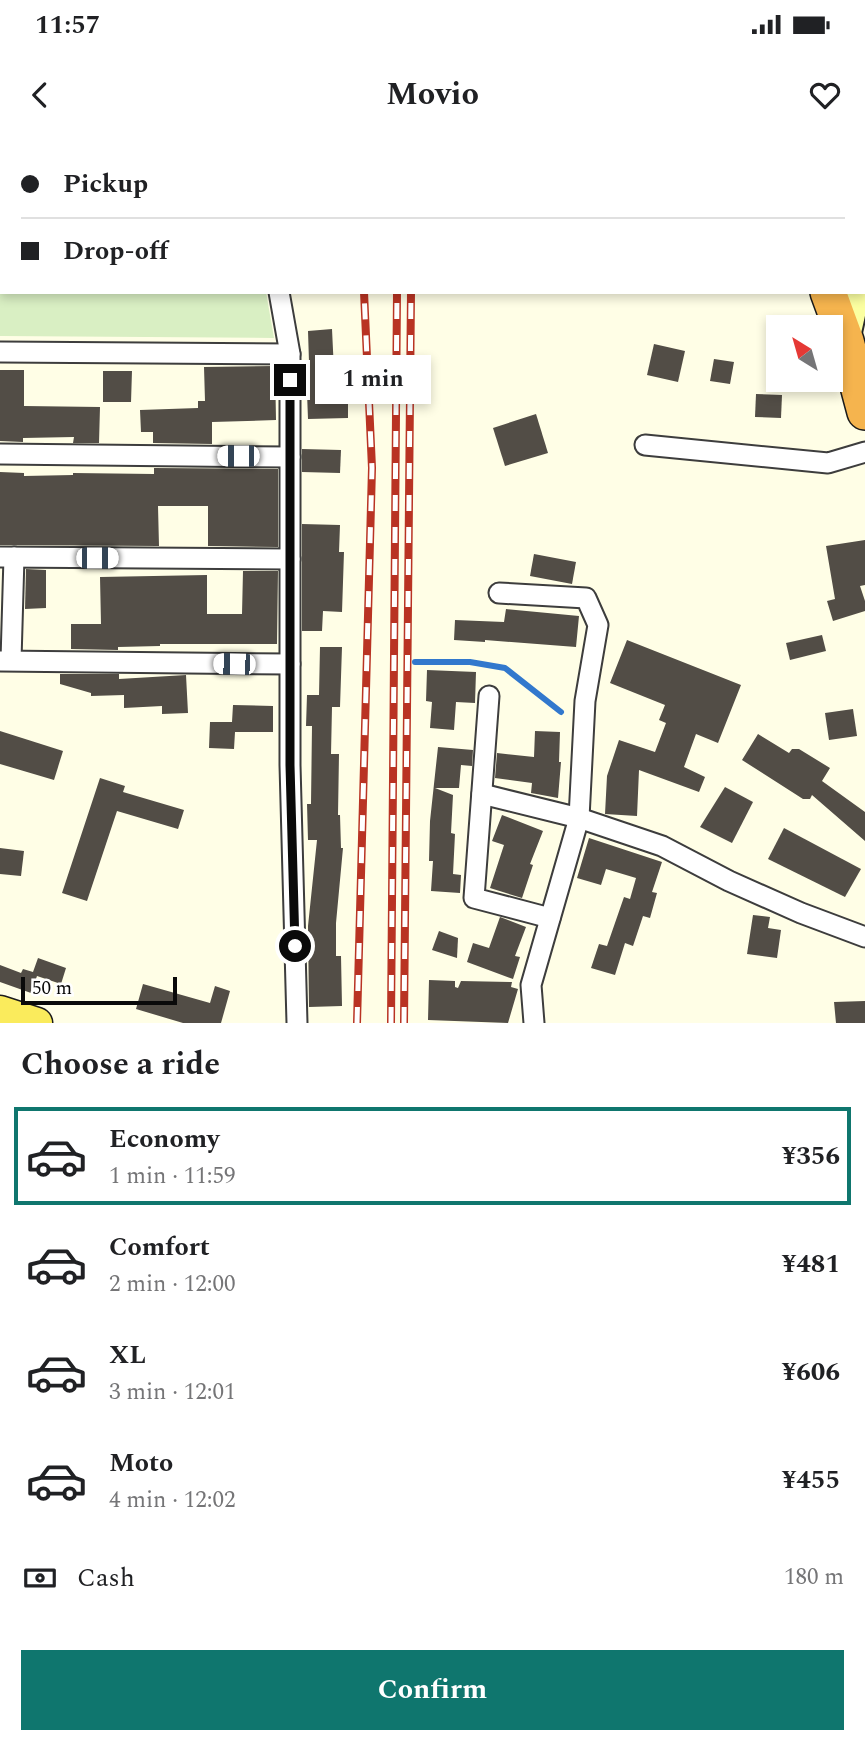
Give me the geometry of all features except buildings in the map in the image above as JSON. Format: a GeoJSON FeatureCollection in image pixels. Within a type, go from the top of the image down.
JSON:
{"type":"FeatureCollection","features":[{"type":"Feature","properties":{"kind":"highway"},"geometry":{"type":"LineString","coordinates":[[829,294],[846,341],[865,412]]}},
{"type":"Feature","properties":{"kind":"main road"},"geometry":{"type":"LineString","coordinates":[[846,341],[857,294]]}},
{"type":"Feature","properties":{"kind":"main road"},"geometry":{"type":"LineString","coordinates":[[0,1012],[37,1023]]}},
{"type":"Feature","properties":{"kind":"street"},"geometry":{"type":"LineString","coordinates":[[279,294],[290,354],[290,765],[297,1023]]}},
{"type":"Feature","properties":{"kind":"street"},"geometry":{"type":"LineString","coordinates":[[0,352],[290,354]]}},
{"type":"Feature","properties":{"kind":"street"},"geometry":{"type":"LineString","coordinates":[[645,445],[828,463],[865,452]]}},
{"type":"Feature","properties":{"kind":"street"},"geometry":{"type":"LineString","coordinates":[[0,454],[290,457]]}},
{"type":"Feature","properties":{"kind":"street"},"geometry":{"type":"LineString","coordinates":[[290,559],[7,557],[5,660],[290,664]]}},
{"type":"Feature","properties":{"kind":"street"},"geometry":{"type":"LineString","coordinates":[[499,593],[586,598],[598,625],[585,701],[579,818],[531,985],[534,1023]]}},
{"type":"Feature","properties":{"kind":"street"},"geometry":{"type":"LineString","coordinates":[[489,696],[474,898],[550,918]]}},
{"type":"Feature","properties":{"kind":"street"},"geometry":{"type":"LineString","coordinates":[[482,794],[579,818],[662,846],[729,881],[801,913],[865,937]]}},
{"type":"Feature","properties":{"kind":"green space"},"geometry":{"type":"Polygon","coordinates":[[[0,294],[266,294],[274,338],[0,336],[0,294]]]}},
{"type":"Feature","properties":{"kind":"waterway"},"geometry":{"type":"LineString","coordinates":[[415,662],[470,662],[505,668],[561,712]]}},
{"type":"Feature","properties":{"kind":"railway"},"geometry":{"type":"LineString","coordinates":[[357,1023],[372,468],[364,294]]}},
{"type":"Feature","properties":{"kind":"railway"},"geometry":{"type":"LineString","coordinates":[[391,1023],[397,294]]}},
{"type":"Feature","properties":{"kind":"railway"},"geometry":{"type":"LineString","coordinates":[[404,1023],[411,294]]}},
{"type":"Feature","properties":{"kind":"route"},"geometry":{"type":"LineString","coordinates":[[290,380],[290,765],[295,946]]}}]}
